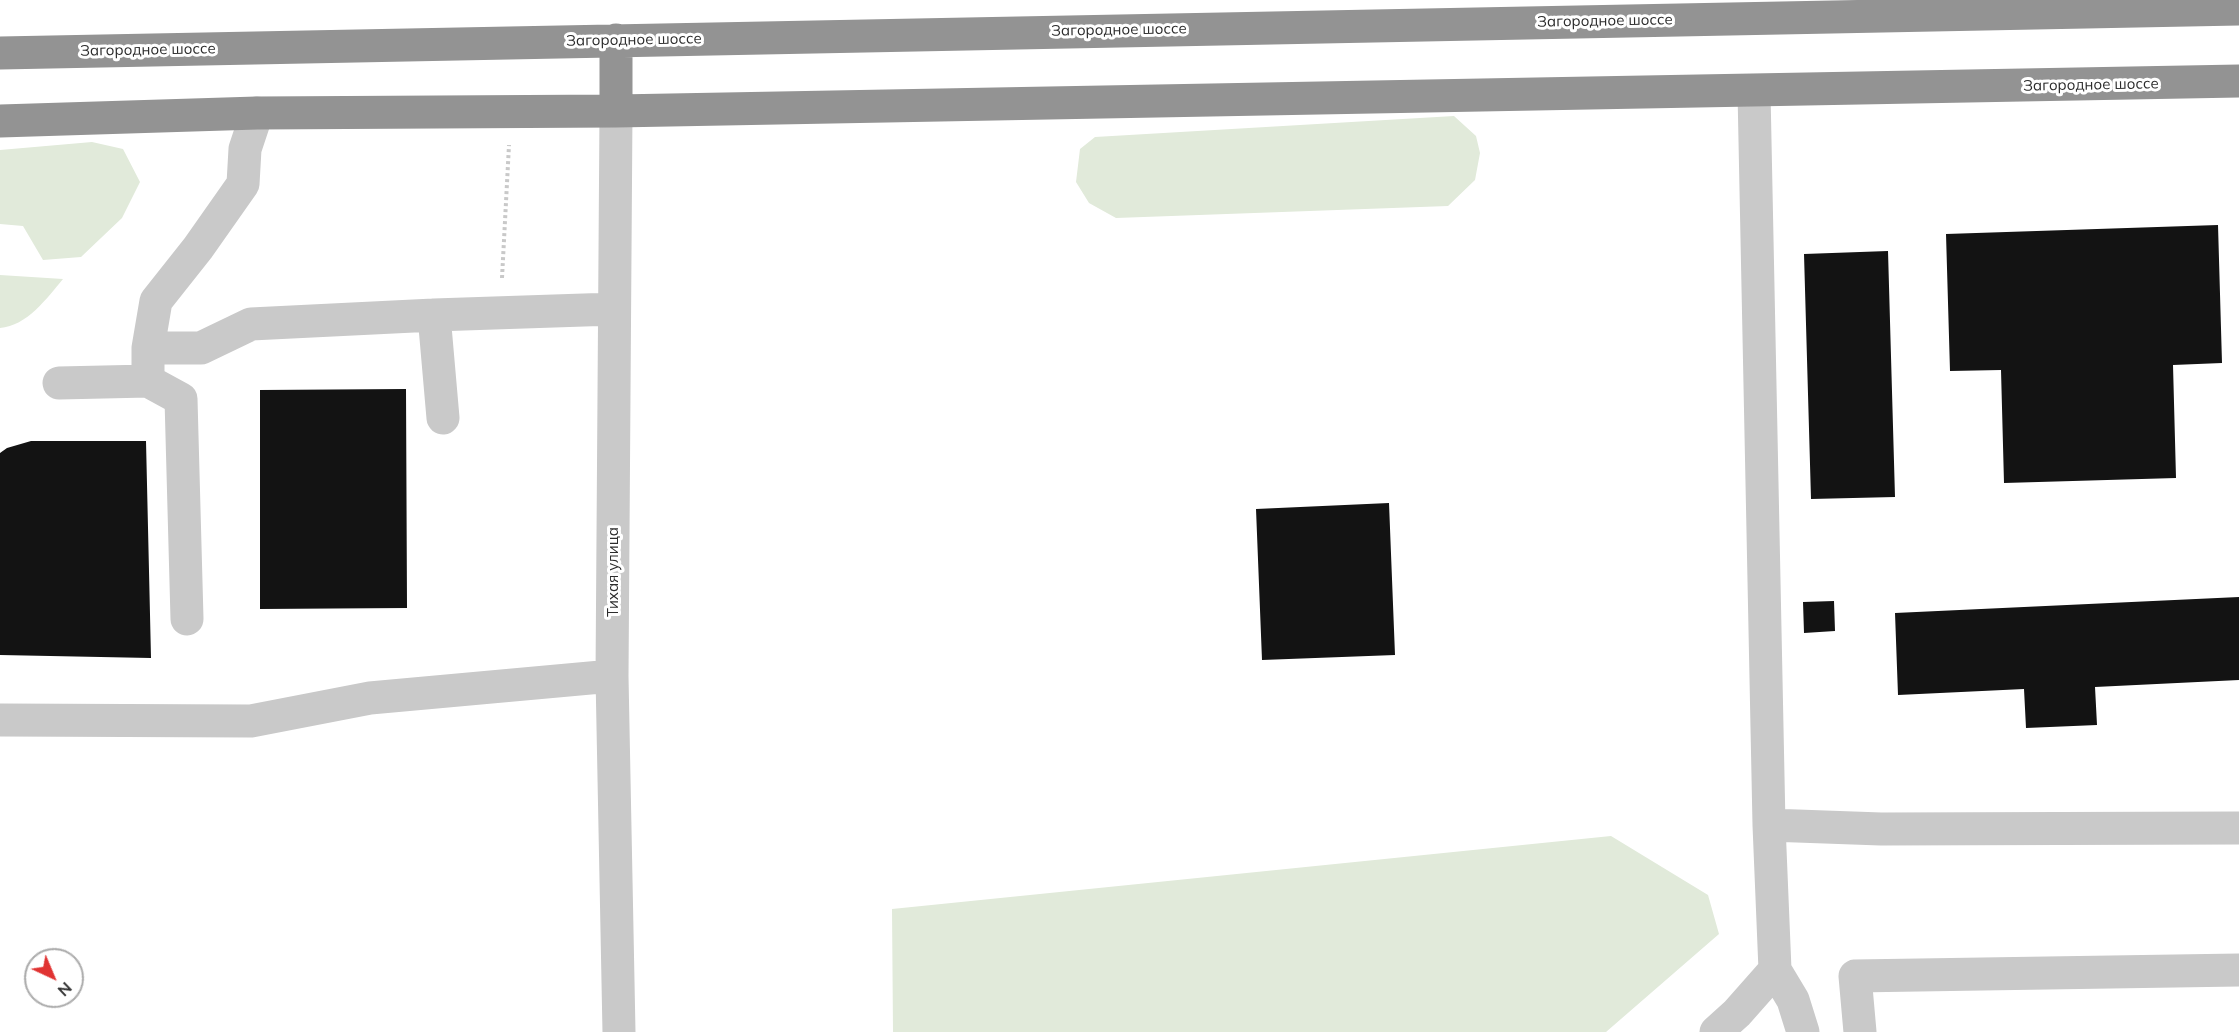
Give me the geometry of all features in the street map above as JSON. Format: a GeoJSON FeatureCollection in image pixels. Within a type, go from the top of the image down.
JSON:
{"type":"FeatureCollection","features":[{"type":"Feature","properties":{"kind":"highway","name":"Загородное шоссе"},"geometry":{"type":"LineString","coordinates":[[0,53],[2239,9]]}},
{"type":"Feature","properties":{"kind":"highway"},"geometry":{"type":"LineString","coordinates":[[616,40],[616,111]]}},
{"type":"Feature","properties":{"kind":"highway","name":"Загородное шоссе"},"geometry":{"type":"LineString","coordinates":[[0,121],[257,113],[616,111],[1546,93],[1754,92],[2239,81]]}},
{"type":"Feature","properties":{"kind":"street"},"geometry":{"type":"LineString","coordinates":[[1754,92],[1769,825],[1775,970],[1793,1000],[1803,1032]]}},
{"type":"Feature","properties":{"kind":"street","name":"Тихая улица"},"geometry":{"type":"LineString","coordinates":[[616,111],[612,676],[619,1032]]}},
{"type":"Feature","properties":{"kind":"street"},"geometry":{"type":"LineString","coordinates":[[148,381],[148,348],[156,301],[198,248],[243,184],[245,149],[257,113]]}},
{"type":"Feature","properties":{"kind":"street"},"geometry":{"type":"LineString","coordinates":[[148,348],[201,348],[251,324],[614,309]]}},
{"type":"Feature","properties":{"kind":"street"},"geometry":{"type":"LineString","coordinates":[[434,315],[443,418]]}},
{"type":"Feature","properties":{"kind":"street"},"geometry":{"type":"LineString","coordinates":[[59,383],[148,381],[181,399],[187,619]]}},
{"type":"Feature","properties":{"kind":"street"},"geometry":{"type":"LineString","coordinates":[[0,720],[251,721],[370,698],[612,676]]}},
{"type":"Feature","properties":{"kind":"street"},"geometry":{"type":"LineString","coordinates":[[1769,825],[1881,829],[2239,828]]}},
{"type":"Feature","properties":{"kind":"street"},"geometry":{"type":"LineString","coordinates":[[1716,1032],[1737,1013],[1775,970]]}},
{"type":"Feature","properties":{"kind":"street"},"geometry":{"type":"LineString","coordinates":[[1860,1032],[1855,976],[2239,970]]}},
{"type":"Feature","properties":{"kind":"path"},"geometry":{"type":"LineString","coordinates":[[500,313],[511,112]]}},
{"type":"Feature","properties":{"kind":"green space"},"geometry":{"type":"Polygon","coordinates":[[[1454,116],[1476,136],[1480,153],[1475,180],[1448,206],[1116,218],[1089,203],[1076,182],[1080,149],[1095,137],[1454,116]]]}},
{"type":"Feature","properties":{"kind":"green space"},"geometry":{"type":"Polygon","coordinates":[[[92,142],[123,149],[140,182],[122,218],[81,257],[43,260],[23,226],[0,224],[0,150],[92,142]]]}},
{"type":"Feature","properties":{"kind":"green space"},"geometry":{"type":"Polygon","coordinates":[[[0,275],[63,279],[28,317],[0,328],[0,275]]]}},
{"type":"Feature","properties":{"kind":"green space"},"geometry":{"type":"Polygon","coordinates":[[[1611,836],[1708,895],[1719,934],[1606,1032],[893,1032],[892,909],[1611,836]]]}},
{"type":"Feature","properties":{"kind":"building"},"geometry":{"type":"Polygon","coordinates":[[[2218,225],[2222,363],[2173,365],[2176,478],[2004,483],[2001,370],[1950,371],[1946,234],[2218,225]]]}},
{"type":"Feature","properties":{"kind":"building"},"geometry":{"type":"Polygon","coordinates":[[[1888,251],[1895,497],[1811,499],[1804,254],[1888,251]]]}},
{"type":"Feature","properties":{"kind":"building"},"geometry":{"type":"Polygon","coordinates":[[[406,389],[407,608],[260,609],[260,390],[406,389]]]}},
{"type":"Feature","properties":{"kind":"building"},"geometry":{"type":"Polygon","coordinates":[[[31,441],[146,441],[151,658],[0,655],[0,453],[7,448],[31,441]]]}},
{"type":"Feature","properties":{"kind":"building"},"geometry":{"type":"Polygon","coordinates":[[[1389,503],[1395,655],[1262,660],[1256,509],[1389,503]]]}},
{"type":"Feature","properties":{"kind":"building"},"geometry":{"type":"Polygon","coordinates":[[[2239,597],[2239,680],[2095,687],[2097,725],[2026,728],[2024,689],[1898,695],[1895,613],[2239,597]]]}},
{"type":"Feature","properties":{"kind":"building"},"geometry":{"type":"Polygon","coordinates":[[[1834,601],[1835,631],[1804,633],[1803,602],[1834,601]]]}}]}
